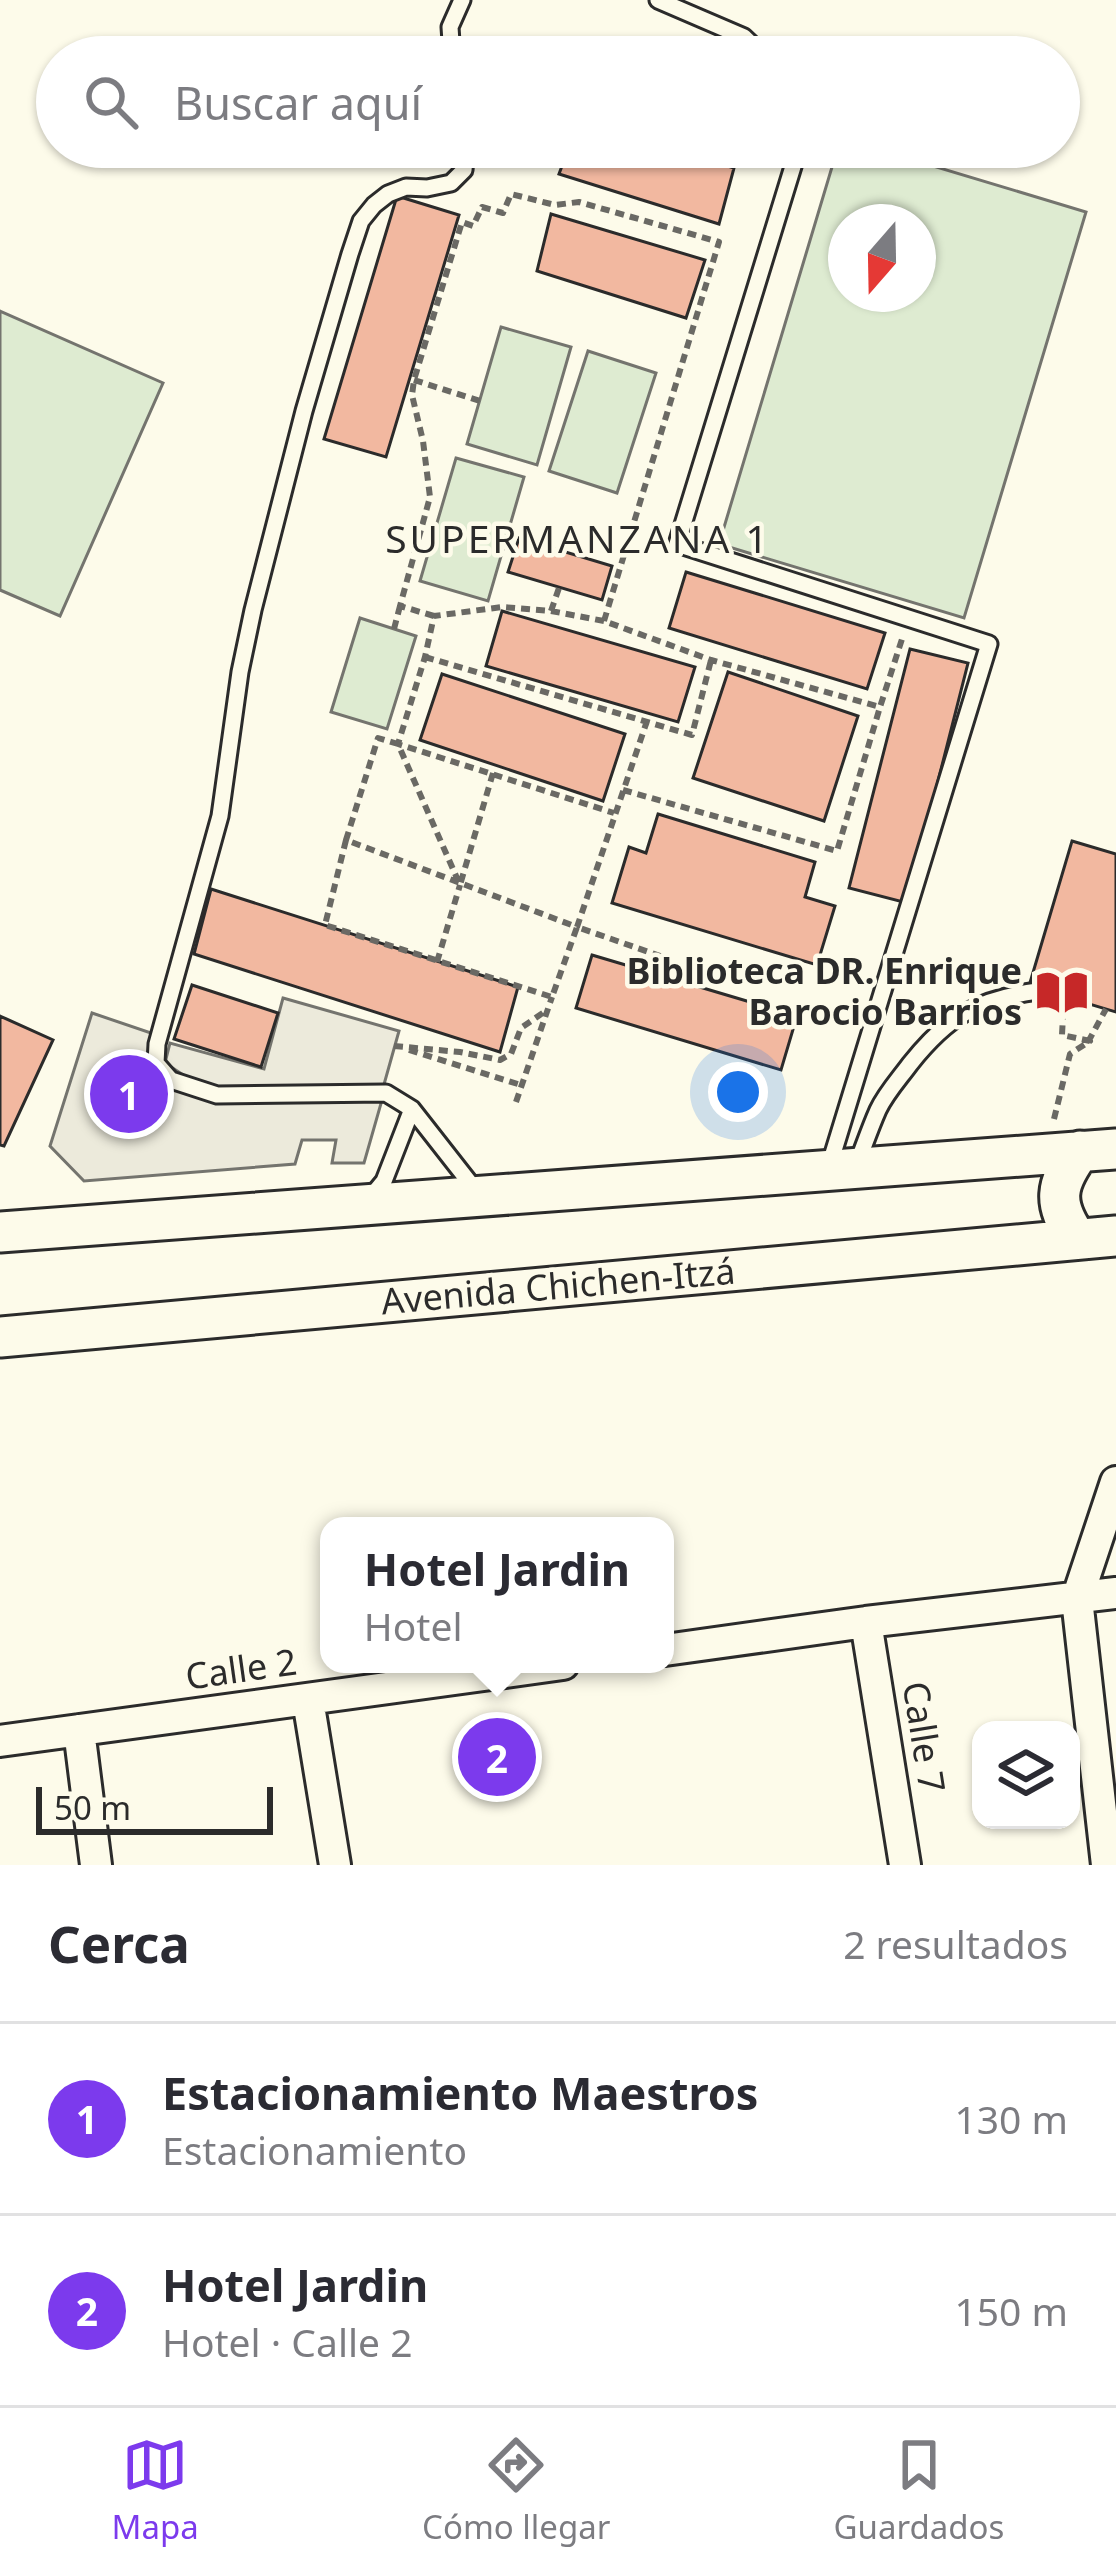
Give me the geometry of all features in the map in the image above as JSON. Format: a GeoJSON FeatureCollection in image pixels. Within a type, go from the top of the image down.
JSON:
{"type":"FeatureCollection","features":[{"type":"Feature","properties":{"kind":"main road"},"geometry":{"type":"LineString","coordinates":[[0,1232],[1081,1151]]}},
{"type":"Feature","properties":{"kind":"main road"},"geometry":{"type":"LineString","coordinates":[[1081,1151],[1066,1170],[1058,1193],[1063,1219],[1096,1238]]}},
{"type":"Feature","properties":{"kind":"main road","name":"Avenida Chichen-Itzá"},"geometry":{"type":"LineString","coordinates":[[0,1337],[1096,1238]]}},
{"type":"Feature","properties":{"kind":"street"},"geometry":{"type":"LineString","coordinates":[[1107,1865],[1077,1599],[1116,1483]]}},
{"type":"Feature","properties":{"kind":"street"},"geometry":{"type":"LineString","coordinates":[[674,1649],[1116,1593]]}},
{"type":"Feature","properties":{"kind":"street","name":"Calle 7"},"geometry":{"type":"LineString","coordinates":[[866,1622],[905,1865]]}},
{"type":"Feature","properties":{"kind":"street","name":"Calle 2"},"geometry":{"type":"LineString","coordinates":[[0,1741],[498,1673]]}},
{"type":"Feature","properties":{"kind":"street"},"geometry":{"type":"LineString","coordinates":[[308,1700],[335,1865]]}},
{"type":"Feature","properties":{"kind":"street"},"geometry":{"type":"LineString","coordinates":[[79,1730],[96,1865]]}},
{"type":"Feature","properties":{"kind":"lane"},"geometry":{"type":"LineString","coordinates":[[451,36],[462,0]]}},
{"type":"Feature","properties":{"kind":"lane"},"geometry":{"type":"LineString","coordinates":[[658,0],[742,36]]}},
{"type":"Feature","properties":{"kind":"lane"},"geometry":{"type":"LineString","coordinates":[[464,168],[451,183],[406,187],[388,194],[362,221],[350,254],[253,610],[220,815],[157,1044],[156,1063],[172,1080],[217,1095],[386,1093],[412,1109],[481,1196]]}},
{"type":"Feature","properties":{"kind":"lane"},"geometry":{"type":"LineString","coordinates":[[793,168],[677,544],[989,644],[842,1169]]}},
{"type":"Feature","properties":{"kind":"lane"},"geometry":{"type":"LineString","coordinates":[[842,1169],[890,1089],[927,1042],[970,1010],[1038,992]]}},
{"type":"Feature","properties":{"kind":"lane"},"geometry":{"type":"LineString","coordinates":[[364,1205],[384,1181],[412,1109]]}},
{"type":"Feature","properties":{"kind":"path"},"geometry":{"type":"LineString","coordinates":[[394,628],[430,497],[412,394],[414,380],[461,222],[473,226],[482,207],[503,213],[512,194],[555,205],[580,202],[719,242],[604,621]]}},
{"type":"Feature","properties":{"kind":"path"},"geometry":{"type":"LineString","coordinates":[[414,380],[480,400]]}},
{"type":"Feature","properties":{"kind":"path"},"geometry":{"type":"LineString","coordinates":[[550,611],[559,588]]}},
{"type":"Feature","properties":{"kind":"path"},"geometry":{"type":"LineString","coordinates":[[400,606],[434,616],[502,607],[604,621],[711,660],[880,707]]}},
{"type":"Feature","properties":{"kind":"path"},"geometry":{"type":"LineString","coordinates":[[434,616],[398,744],[460,885]]}},
{"type":"Feature","properties":{"kind":"path"},"geometry":{"type":"LineString","coordinates":[[623,790],[837,851],[908,618]]}},
{"type":"Feature","properties":{"kind":"path"},"geometry":{"type":"LineString","coordinates":[[425,657],[692,735],[711,660]]}},
{"type":"Feature","properties":{"kind":"path"},"geometry":{"type":"LineString","coordinates":[[516,1102],[647,721]]}},
{"type":"Feature","properties":{"kind":"path"},"geometry":{"type":"LineString","coordinates":[[552,997],[325,925],[378,738],[615,813]]}},
{"type":"Feature","properties":{"kind":"path"},"geometry":{"type":"LineString","coordinates":[[436,962],[493,773]]}},
{"type":"Feature","properties":{"kind":"path"},"geometry":{"type":"LineString","coordinates":[[346,841],[663,957]]}},
{"type":"Feature","properties":{"kind":"path"},"geometry":{"type":"LineString","coordinates":[[1064,997],[1062,1035],[1090,1041]]}},
{"type":"Feature","properties":{"kind":"path"},"geometry":{"type":"LineString","coordinates":[[521,1085],[394,1046],[500,1060],[511,1054],[521,1028],[547,1010]]}},
{"type":"Feature","properties":{"kind":"path"},"geometry":{"type":"LineString","coordinates":[[1081,1151],[1070,1054],[1090,1041],[1106,1010]]}},
{"type":"Feature","properties":{"kind":"green space"},"geometry":{"type":"Polygon","coordinates":[[[832,168],[940,168],[1086,212],[964,618],[719,544],[832,168]]]}},
{"type":"Feature","properties":{"kind":"green space"},"geometry":{"type":"Polygon","coordinates":[[[0,311],[163,383],[60,616],[0,590],[0,311]]]}},
{"type":"Feature","properties":{"kind":"green space"},"geometry":{"type":"Polygon","coordinates":[[[501,327],[571,347],[537,465],[467,444],[501,327]]]}},
{"type":"Feature","properties":{"kind":"green space"},"geometry":{"type":"Polygon","coordinates":[[[588,351],[656,373],[617,493],[549,471],[588,351]]]}},
{"type":"Feature","properties":{"kind":"green space"},"geometry":{"type":"Polygon","coordinates":[[[456,458],[524,477],[488,601],[420,581],[456,458]]]}},
{"type":"Feature","properties":{"kind":"green space"},"geometry":{"type":"Polygon","coordinates":[[[360,618],[416,636],[387,729],[331,712],[360,618]]]}},
{"type":"Feature","properties":{"kind":"shaded area"},"geometry":{"type":"Polygon","coordinates":[[[283,998],[399,1031],[383,1088],[242,1093],[194,1082],[165,1063],[170,1043],[264,1069],[283,998]]]}},
{"type":"Feature","properties":{"kind":"shaded area"},"geometry":{"type":"Polygon","coordinates":[[[92,1013],[154,1034],[150,1057],[181,1090],[382,1100],[364,1163],[332,1163],[336,1140],[302,1140],[295,1164],[84,1181],[50,1146],[92,1013]]]}},
{"type":"Feature","properties":{"kind":"building"},"geometry":{"type":"Polygon","coordinates":[[[561,168],[734,168],[719,224],[559,174],[561,168]]]}},
{"type":"Feature","properties":{"kind":"building"},"geometry":{"type":"Polygon","coordinates":[[[397,196],[459,215],[386,457],[324,439],[397,196]]]}},
{"type":"Feature","properties":{"kind":"building"},"geometry":{"type":"Polygon","coordinates":[[[551,214],[705,260],[686,318],[537,271],[551,214]]]}},
{"type":"Feature","properties":{"kind":"building"},"geometry":{"type":"Polygon","coordinates":[[[519,538],[612,566],[602,600],[508,572],[519,538]]]}},
{"type":"Feature","properties":{"kind":"building"},"geometry":{"type":"Polygon","coordinates":[[[686,572],[885,633],[867,689],[669,628],[686,572]]]}},
{"type":"Feature","properties":{"kind":"building"},"geometry":{"type":"Polygon","coordinates":[[[502,611],[695,667],[678,722],[486,666],[502,611]]]}},
{"type":"Feature","properties":{"kind":"building"},"geometry":{"type":"Polygon","coordinates":[[[910,649],[968,663],[907,903],[849,888],[910,649]]]}},
{"type":"Feature","properties":{"kind":"building"},"geometry":{"type":"Polygon","coordinates":[[[728,672],[858,716],[824,821],[693,778],[728,672]]]}},
{"type":"Feature","properties":{"kind":"building"},"geometry":{"type":"Polygon","coordinates":[[[442,674],[625,734],[603,801],[420,740],[442,674]]]}},
{"type":"Feature","properties":{"kind":"building"},"geometry":{"type":"Polygon","coordinates":[[[658,814],[815,862],[805,897],[835,906],[817,965],[612,903],[629,847],[646,853],[658,814]]]}},
{"type":"Feature","properties":{"kind":"building"},"geometry":{"type":"Polygon","coordinates":[[[1072,841],[1116,854],[1116,1012],[1029,986],[1072,841]]]}},
{"type":"Feature","properties":{"kind":"building"},"geometry":{"type":"Polygon","coordinates":[[[211,889],[518,987],[500,1052],[194,954],[211,889]]]}},
{"type":"Feature","properties":{"kind":"building"},"geometry":{"type":"Polygon","coordinates":[[[592,955],[797,1016],[781,1070],[576,1008],[592,955]]]}},
{"type":"Feature","properties":{"kind":"building"},"geometry":{"type":"Polygon","coordinates":[[[192,985],[278,1013],[261,1067],[174,1039],[192,985]]]}},
{"type":"Feature","properties":{"kind":"building"},"geometry":{"type":"Polygon","coordinates":[[[0,1016],[53,1040],[4,1146],[0,1145],[0,1016]]]}},
{"type":"Feature","properties":{"kind":"place","name":"Biblioteca DR. Enrique Barocio Barrios"},"geometry":{"type":"Point","coordinates":[1062,992]}},
{"type":"Feature","properties":{"kind":"place","name":"Estacionamiento Maestros"},"geometry":{"type":"Point","coordinates":[129,1094]}},
{"type":"Feature","properties":{"kind":"place","name":"Hotel Jardin"},"geometry":{"type":"Point","coordinates":[497,1757]}},
{"type":"Feature","properties":{"kind":"district","name":"SUPERMANZANA 1"},"geometry":{"type":"Point","coordinates":[578,539]}}]}
